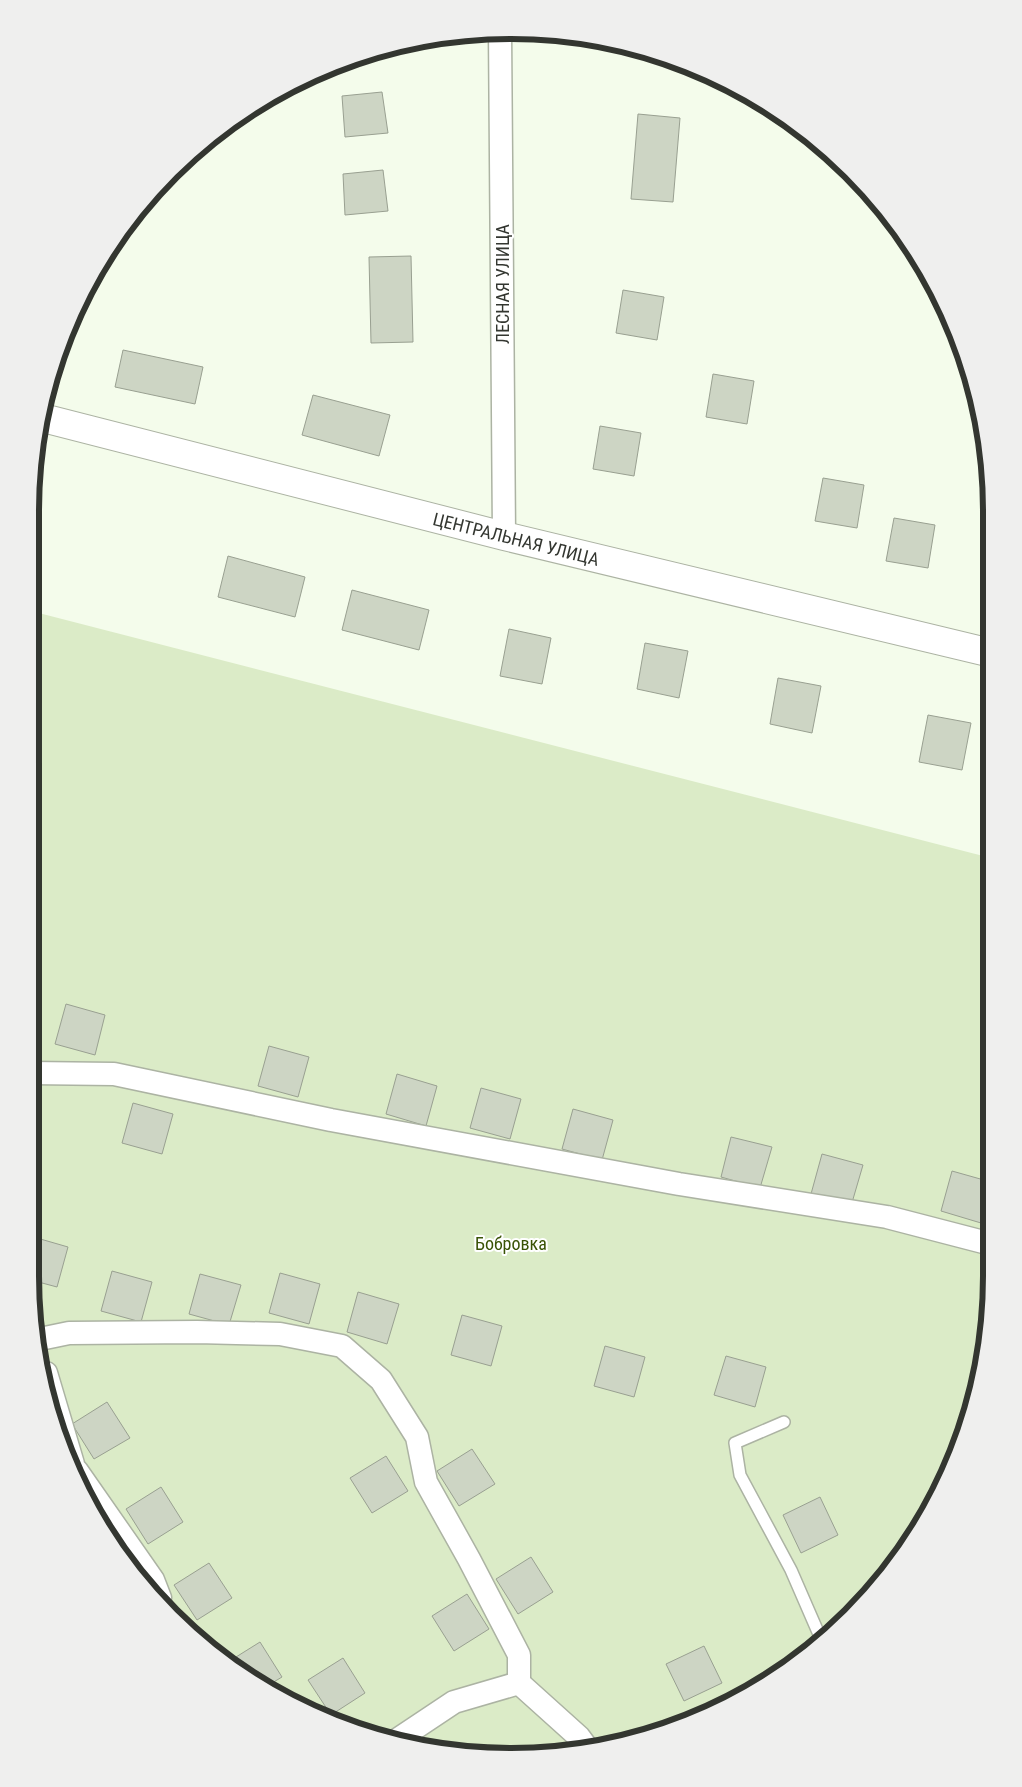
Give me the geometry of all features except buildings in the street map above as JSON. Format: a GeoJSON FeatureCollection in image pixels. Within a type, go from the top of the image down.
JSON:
{"type":"FeatureCollection","features":[{"type":"Feature","properties":{"kind":"street","name":"ЛЕСНАЯ УЛИЦА"},"geometry":{"type":"LineString","coordinates":[[500,39],[504,536]]}},
{"type":"Feature","properties":{"kind":"street","name":"ЦЕНТРАЛЬНАЯ УЛИЦА"},"geometry":{"type":"LineString","coordinates":[[48,419],[504,536],[983,651]]}},
{"type":"Feature","properties":{"kind":"street"},"geometry":{"type":"LineString","coordinates":[[39,1072],[114,1074],[360,1125],[680,1184],[887,1217],[983,1242]]}},
{"type":"Feature","properties":{"kind":"street"},"geometry":{"type":"LineString","coordinates":[[43,1338],[69,1333],[215,1332],[280,1334],[342,1346],[382,1380],[417,1437],[426,1482],[519,1655],[519,1683],[579,1736],[583,1742]]}},
{"type":"Feature","properties":{"kind":"street"},"geometry":{"type":"LineString","coordinates":[[88,1487],[153,1580],[155,1586]]}},
{"type":"Feature","properties":{"kind":"street"},"geometry":{"type":"LineString","coordinates":[[404,1735],[454,1702],[519,1683]]}},
{"type":"Feature","properties":{"kind":"lane"},"geometry":{"type":"LineString","coordinates":[[784,1422],[735,1443],[740,1475],[791,1570],[819,1634]]}},
{"type":"Feature","properties":{"kind":"green space","name":"Бобровка"},"geometry":{"type":"Polygon","coordinates":[[[39,613],[983,856],[983,1276],[979,1338],[967,1398],[958,1428],[935,1485],[904,1538],[886,1563],[845,1610],[798,1651],[773,1669],[720,1700],[692,1712],[663,1723],[603,1739],[573,1744],[511,1748],[449,1744],[419,1739],[359,1723],[330,1712],[302,1700],[249,1669],[224,1651],[177,1610],[136,1563],[118,1538],[87,1485],[64,1428],[48,1368],[40,1307],[39,613]]]}}]}
